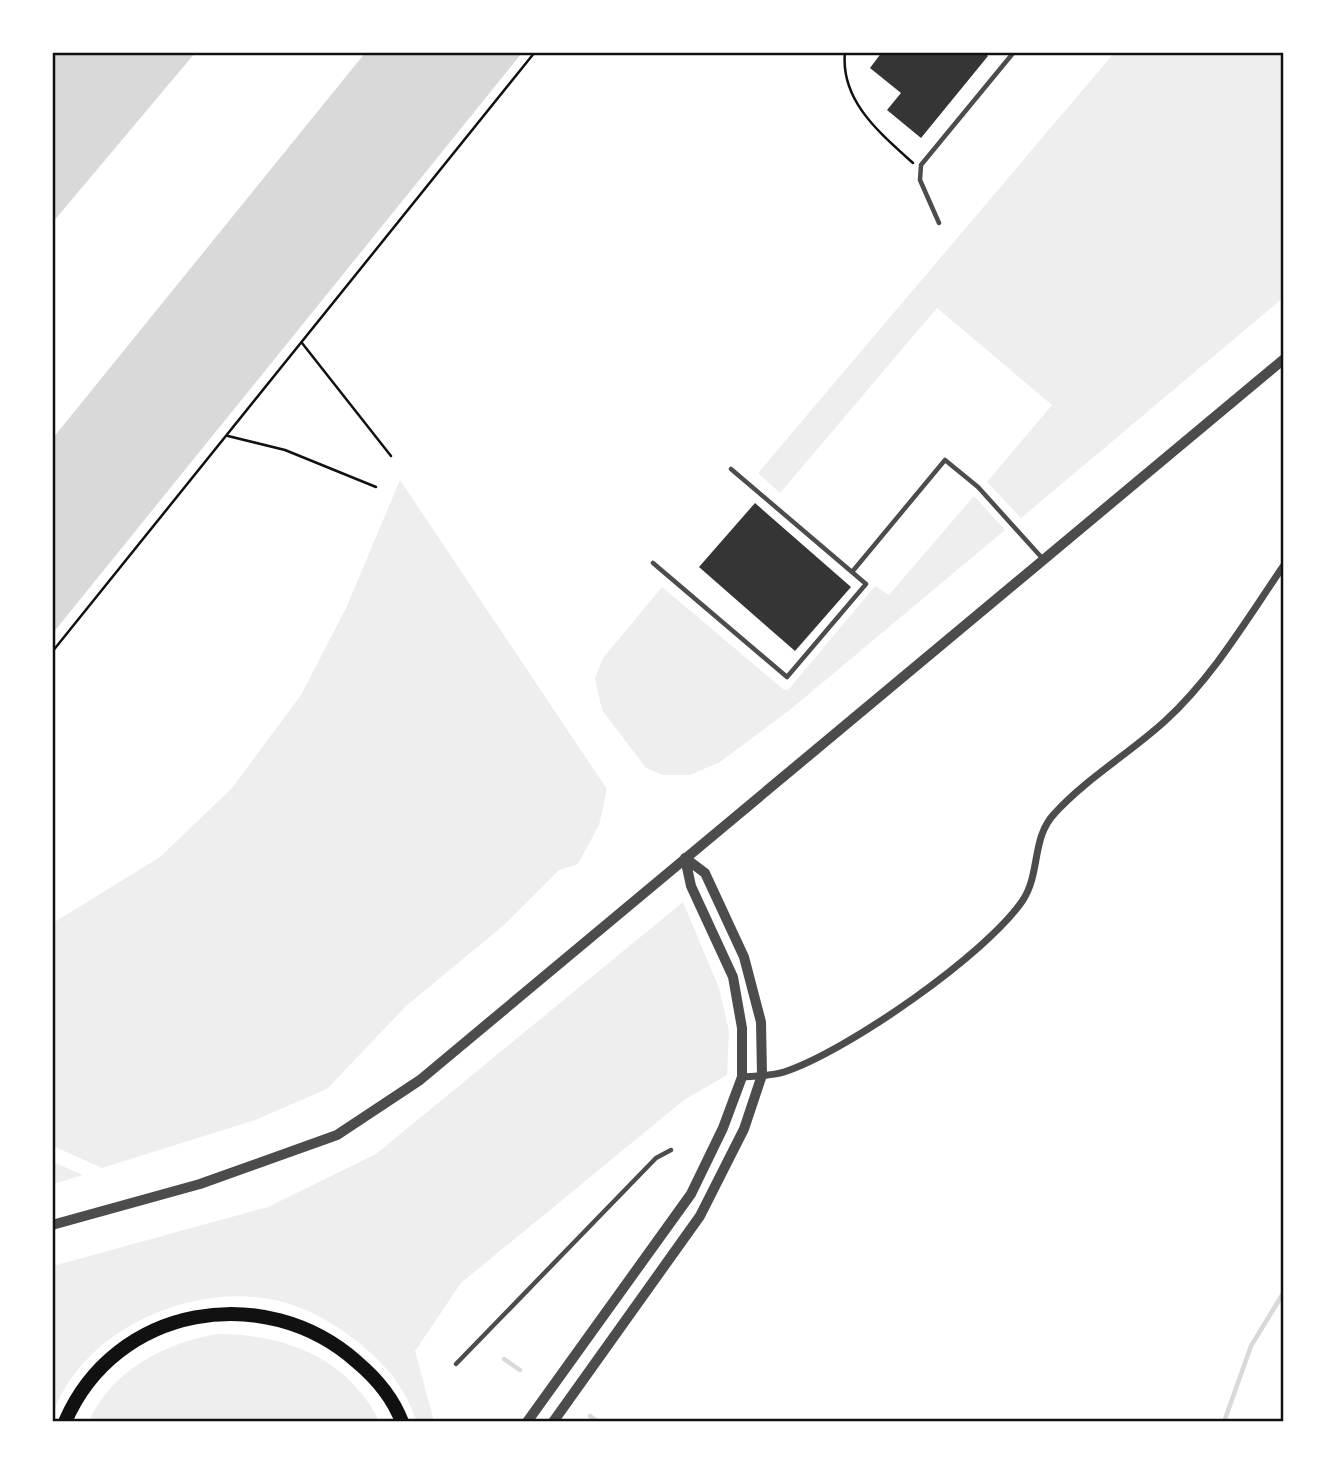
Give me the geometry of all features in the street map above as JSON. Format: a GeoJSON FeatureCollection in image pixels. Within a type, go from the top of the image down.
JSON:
{"type":"FeatureCollection","features":[{"type":"Feature","properties":{"kind":"highway"},"geometry":{"type":"LineString","coordinates":[[65,1422],[85,1385],[103,1364],[123,1348],[176,1322],[244,1313],[289,1322],[332,1342],[379,1384],[402,1422]]}},
{"type":"Feature","properties":{"kind":"street"},"geometry":{"type":"LineString","coordinates":[[52,1225],[200,1184],[337,1135],[420,1080],[1283,359]]}},
{"type":"Feature","properties":{"kind":"street"},"geometry":{"type":"LineString","coordinates":[[742,1077],[783,1072],[810,1060],[926,991],[1000,928],[1028,892],[1038,840],[1047,822],[1063,805],[1166,720],[1185,701],[1220,660],[1283,565]]}},
{"type":"Feature","properties":{"kind":"street"},"geometry":{"type":"LineString","coordinates":[[553,1422],[700,1216],[744,1129],[762,1075],[761,1022],[744,957],[705,873],[685,858]]}},
{"type":"Feature","properties":{"kind":"street"},"geometry":{"type":"LineString","coordinates":[[527,1422],[691,1195],[720,1137],[742,1077],[742,1028],[733,977],[691,886],[685,858]]}},
{"type":"Feature","properties":{"kind":"lane"},"geometry":{"type":"LineString","coordinates":[[939,223],[920,180],[921,164],[1014,52]]}},
{"type":"Feature","properties":{"kind":"lane"},"geometry":{"type":"LineString","coordinates":[[852,572],[945,460],[978,487],[1043,559]]}},
{"type":"Feature","properties":{"kind":"lane"},"geometry":{"type":"LineString","coordinates":[[653,563],[787,677],[866,584],[732,469]]}},
{"type":"Feature","properties":{"kind":"lane"},"geometry":{"type":"LineString","coordinates":[[456,1364],[656,1158],[671,1150]]}},
{"type":"Feature","properties":{"kind":"path"},"geometry":{"type":"LineString","coordinates":[[52,652],[535,52]]}},
{"type":"Feature","properties":{"kind":"path"},"geometry":{"type":"LineString","coordinates":[[845,52],[843,71],[853,100],[884,137],[921,171]]}},
{"type":"Feature","properties":{"kind":"path"},"geometry":{"type":"LineString","coordinates":[[302,342],[391,456]]}},
{"type":"Feature","properties":{"kind":"path"},"geometry":{"type":"LineString","coordinates":[[226,436],[285,450],[376,487]]}},
{"type":"Feature","properties":{"kind":"shaded area"},"geometry":{"type":"Polygon","coordinates":[[[52,53],[195,53],[53,222],[52,53]]]}},
{"type":"Feature","properties":{"kind":"shaded area"},"geometry":{"type":"Polygon","coordinates":[[[365,53],[522,53],[53,633],[53,438],[365,53]]]}},
{"type":"Feature","properties":{"kind":"shaded area"},"geometry":{"type":"Polygon","coordinates":[[[1114,53],[1283,53],[1283,298],[1021,518],[987,482],[1052,405],[937,308],[780,493],[758,473],[1114,53]]]}},
{"type":"Feature","properties":{"kind":"shaded area"},"geometry":{"type":"Polygon","coordinates":[[[400,480],[607,789],[599,825],[578,864],[559,870],[503,926],[406,1006],[327,1089],[255,1120],[102,1168],[53,1146],[53,923],[160,857],[232,788],[301,695],[346,608],[400,480]]]}},
{"type":"Feature","properties":{"kind":"shaded area"},"geometry":{"type":"Polygon","coordinates":[[[974,496],[1005,530],[791,709],[720,762],[690,775],[663,775],[646,768],[602,710],[595,678],[603,658],[662,587],[784,690],[788,690],[875,586],[889,595],[974,496]]]}},
{"type":"Feature","properties":{"kind":"shaded area"},"geometry":{"type":"Polygon","coordinates":[[[683,902],[719,988],[729,1031],[727,1075],[684,1100],[461,1283],[415,1351],[434,1421],[416,1421],[408,1400],[389,1372],[349,1335],[303,1309],[259,1297],[223,1297],[187,1303],[152,1315],[119,1332],[91,1355],[69,1383],[53,1414],[53,1266],[268,1207],[376,1154],[683,902]]]}},
{"type":"Feature","properties":{"kind":"shaded area"},"geometry":{"type":"Polygon","coordinates":[[[53,1162],[83,1175],[53,1184],[53,1162]]]}},
{"type":"Feature","properties":{"kind":"shaded area"},"geometry":{"type":"Polygon","coordinates":[[[217,1334],[266,1339],[312,1354],[350,1381],[366,1399],[379,1421],[89,1421],[111,1387],[142,1362],[178,1344],[217,1334]]]}},
{"type":"Feature","properties":{"kind":"building"},"geometry":{"type":"Polygon","coordinates":[[[882,52],[984,52],[988,56],[921,138],[887,110],[901,93],[870,68],[882,52]]]}},
{"type":"Feature","properties":{"kind":"building"},"geometry":{"type":"Polygon","coordinates":[[[755,503],[851,587],[795,651],[699,567],[755,503]]]}},
{"type":"Feature","properties":{"kind":"waterway"},"geometry":{"type":"LineString","coordinates":[[1224,1422],[1251,1346],[1284,1292]]}},
{"type":"Feature","properties":{"kind":"waterway"},"geometry":{"type":"LineString","coordinates":[[504,1359],[520,1370]]}},
{"type":"Feature","properties":{"kind":"waterway"},"geometry":{"type":"LineString","coordinates":[[590,1416],[598,1422]]}}]}
